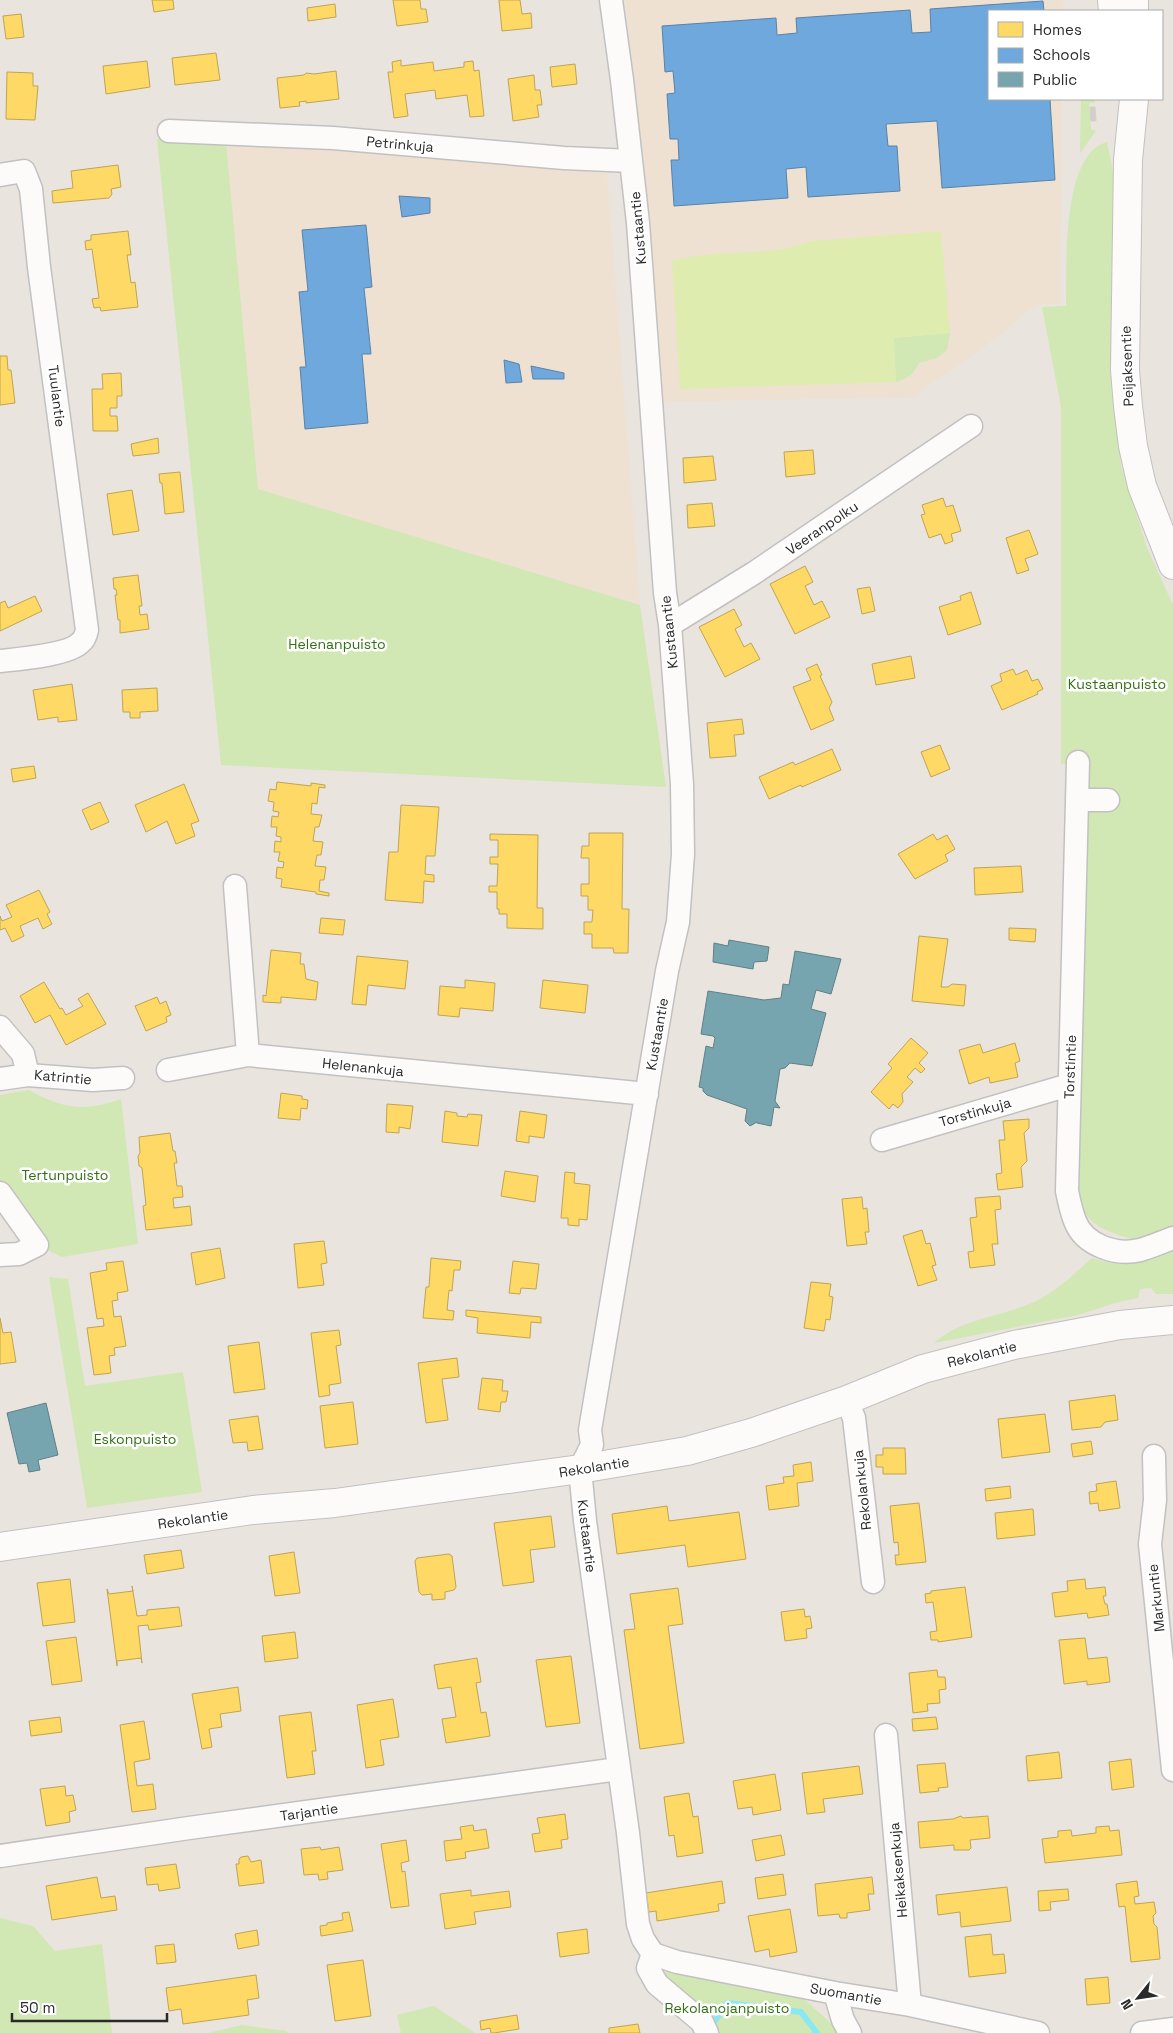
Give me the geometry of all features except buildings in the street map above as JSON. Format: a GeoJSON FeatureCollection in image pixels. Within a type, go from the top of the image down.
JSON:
{"type":"FeatureCollection","features":[{"type":"Feature","properties":{"kind":"main road","name":"Peijaksentie"},"geometry":{"type":"LineString","coordinates":[[1117,100],[1128,160]]}},
{"type":"Feature","properties":{"kind":"main road","name":"Peijaksentie"},"geometry":{"type":"LineString","coordinates":[[1134,100],[1128,160],[1125,353],[1128,406],[1133,446],[1142,486],[1173,565]]}},
{"type":"Feature","properties":{"kind":"main road","name":"Rekolantie"},"geometry":{"type":"LineString","coordinates":[[0,1547],[252,1510],[335,1503],[580,1470],[687,1451],[751,1433],[847,1400],[923,1369],[1014,1345],[1120,1325],[1173,1320]]}},
{"type":"Feature","properties":{"kind":"street","name":"Kustaantie"},"geometry":{"type":"LineString","coordinates":[[611,0],[631,161],[651,382],[665,594],[670,625],[682,784],[684,854],[678,922],[667,972],[590,1430],[592,1445],[580,1470],[584,1514],[638,1924],[643,1939],[653,1954],[648,1968],[657,1984],[705,2028]]}},
{"type":"Feature","properties":{"kind":"street","name":"Petrinkuja"},"geometry":{"type":"LineString","coordinates":[[169,131],[333,138],[564,158],[631,161]]}},
{"type":"Feature","properties":{"kind":"street","name":"Tuulantie"},"geometry":{"type":"LineString","coordinates":[[0,175],[24,171],[31,189],[39,268],[87,630],[85,637],[79,645],[62,651],[0,662]]}},
{"type":"Feature","properties":{"kind":"street","name":"Veeranpolku"},"geometry":{"type":"LineString","coordinates":[[670,625],[754,573],[971,426]]}},
{"type":"Feature","properties":{"kind":"street","name":"Torstintie"},"geometry":{"type":"LineString","coordinates":[[1078,762],[1079,800],[1066,1191],[1075,1222],[1095,1244],[1116,1252],[1140,1250],[1173,1238]]}},
{"type":"Feature","properties":{"kind":"street"},"geometry":{"type":"LineString","coordinates":[[1079,800],[1108,800]]}},
{"type":"Feature","properties":{"kind":"street"},"geometry":{"type":"LineString","coordinates":[[168,1070],[248,1055],[235,886]]}},
{"type":"Feature","properties":{"kind":"street","name":"Katrintie"},"geometry":{"type":"LineString","coordinates":[[0,1027],[23,1054],[28,1075],[93,1080],[123,1078]]}},
{"type":"Feature","properties":{"kind":"street","name":"Helenankuja"},"geometry":{"type":"LineString","coordinates":[[248,1055],[647,1094]]}},
{"type":"Feature","properties":{"kind":"street"},"geometry":{"type":"LineString","coordinates":[[0,1079],[28,1075]]}},
{"type":"Feature","properties":{"kind":"street","name":"Torstinkuja"},"geometry":{"type":"LineString","coordinates":[[882,1140],[1069,1085]]}},
{"type":"Feature","properties":{"kind":"street"},"geometry":{"type":"LineString","coordinates":[[0,1193],[37,1245],[19,1254],[0,1255]]}},
{"type":"Feature","properties":{"kind":"street","name":"Rekolankuja"},"geometry":{"type":"LineString","coordinates":[[847,1400],[854,1418],[872,1582]]}},
{"type":"Feature","properties":{"kind":"street","name":"Markuntie"},"geometry":{"type":"LineString","coordinates":[[1154,1456],[1155,1500],[1150,1544],[1173,1770]]}},
{"type":"Feature","properties":{"kind":"street","name":"Heikaksenkuja"},"geometry":{"type":"LineString","coordinates":[[886,1735],[910,2005]]}},
{"type":"Feature","properties":{"kind":"street","name":"Tarjantie"},"geometry":{"type":"LineString","coordinates":[[0,1856],[188,1828],[618,1769]]}},
{"type":"Feature","properties":{"kind":"street","name":"Suomantie"},"geometry":{"type":"LineString","coordinates":[[653,1954],[677,1962],[835,1993],[910,2005],[1038,2033]]}},
{"type":"Feature","properties":{"kind":"street"},"geometry":{"type":"LineString","coordinates":[[835,1993],[843,2020],[850,2033]]}},
{"type":"Feature","properties":{"kind":"street"},"geometry":{"type":"LineString","coordinates":[[1142,2033],[1173,2029]]}},
{"type":"Feature","properties":{"kind":"shaded area"},"geometry":{"type":"Polygon","coordinates":[[[625,0],[1063,0],[1063,10],[988,10],[988,100],[1062,100],[1060,304],[1041,304],[1028,311],[998,337],[913,397],[664,402],[649,216],[625,0]]]}},
{"type":"Feature","properties":{"kind":"shaded area"},"geometry":{"type":"Polygon","coordinates":[[[226,142],[607,173],[640,605],[258,490],[226,142]]]}},
{"type":"Feature","properties":{"kind":"green space"},"geometry":{"type":"Polygon","coordinates":[[[1081,100],[1094,100],[1095,103],[1089,103],[1091,129],[1096,131],[1080,153],[1081,100]]]}},
{"type":"Feature","properties":{"kind":"green space","name":"Helenanpuisto"},"geometry":{"type":"Polygon","coordinates":[[[179,138],[226,142],[258,489],[640,605],[666,787],[221,765],[157,139],[179,138]]]}},
{"type":"Feature","properties":{"kind":"green space","name":"Kustaanpuisto"},"geometry":{"type":"Polygon","coordinates":[[[1107,142],[1115,181],[1114,390],[1121,465],[1147,548],[1173,605],[1173,1227],[1136,1241],[1094,1223],[1083,1208],[1079,1198],[1085,763],[1061,764],[1061,407],[1042,307],[1066,306],[1067,241],[1074,189],[1081,167],[1092,151],[1107,142]]]}},
{"type":"Feature","properties":{"kind":"green space"},"geometry":{"type":"Polygon","coordinates":[[[941,231],[950,333],[894,338],[896,382],[680,389],[672,261],[689,257],[777,249],[811,241],[941,231]]]}},
{"type":"Feature","properties":{"kind":"green space"},"geometry":{"type":"Polygon","coordinates":[[[950,333],[947,350],[937,358],[919,363],[910,375],[896,382],[893,338],[950,333]]]}},
{"type":"Feature","properties":{"kind":"green space","name":"Tertunpuisto"},"geometry":{"type":"Polygon","coordinates":[[[29,1090],[63,1105],[96,1106],[121,1099],[138,1244],[62,1257],[43,1248],[0,1196],[0,1095],[29,1090]]]}},
{"type":"Feature","properties":{"kind":"green space"},"geometry":{"type":"Polygon","coordinates":[[[1173,1248],[1173,1294],[1156,1294],[1151,1288],[1140,1289],[1138,1298],[1118,1302],[1078,1315],[934,1343],[957,1328],[969,1323],[1021,1307],[1042,1298],[1092,1258],[1114,1263],[1133,1262],[1173,1248]]]}},
{"type":"Feature","properties":{"kind":"green space","name":"Eskonpuisto"},"geometry":{"type":"Polygon","coordinates":[[[49,1277],[68,1279],[85,1386],[183,1372],[202,1492],[87,1508],[49,1277]]]}},
{"type":"Feature","properties":{"kind":"green space"},"geometry":{"type":"Polygon","coordinates":[[[0,1918],[33,1926],[55,1951],[102,1944],[112,2033],[0,2033],[0,1918]]]}},
{"type":"Feature","properties":{"kind":"green space","name":"Rekolanojanpuisto"},"geometry":{"type":"Polygon","coordinates":[[[667,1971],[804,1999],[833,2025],[837,2033],[696,2033],[662,1979],[667,1971]]]}},
{"type":"Feature","properties":{"kind":"green space"},"geometry":{"type":"Polygon","coordinates":[[[434,2006],[474,2033],[401,2033],[397,2015],[434,2006]]]}},
{"type":"Feature","properties":{"kind":"green space"},"geometry":{"type":"Polygon","coordinates":[[[242,2025],[286,2031],[288,2033],[208,2033],[242,2025]]]}},
{"type":"Feature","properties":{"kind":"waterway"},"geometry":{"type":"LineString","coordinates":[[710,2028],[727,2003],[801,2012],[817,2033]]}}]}
